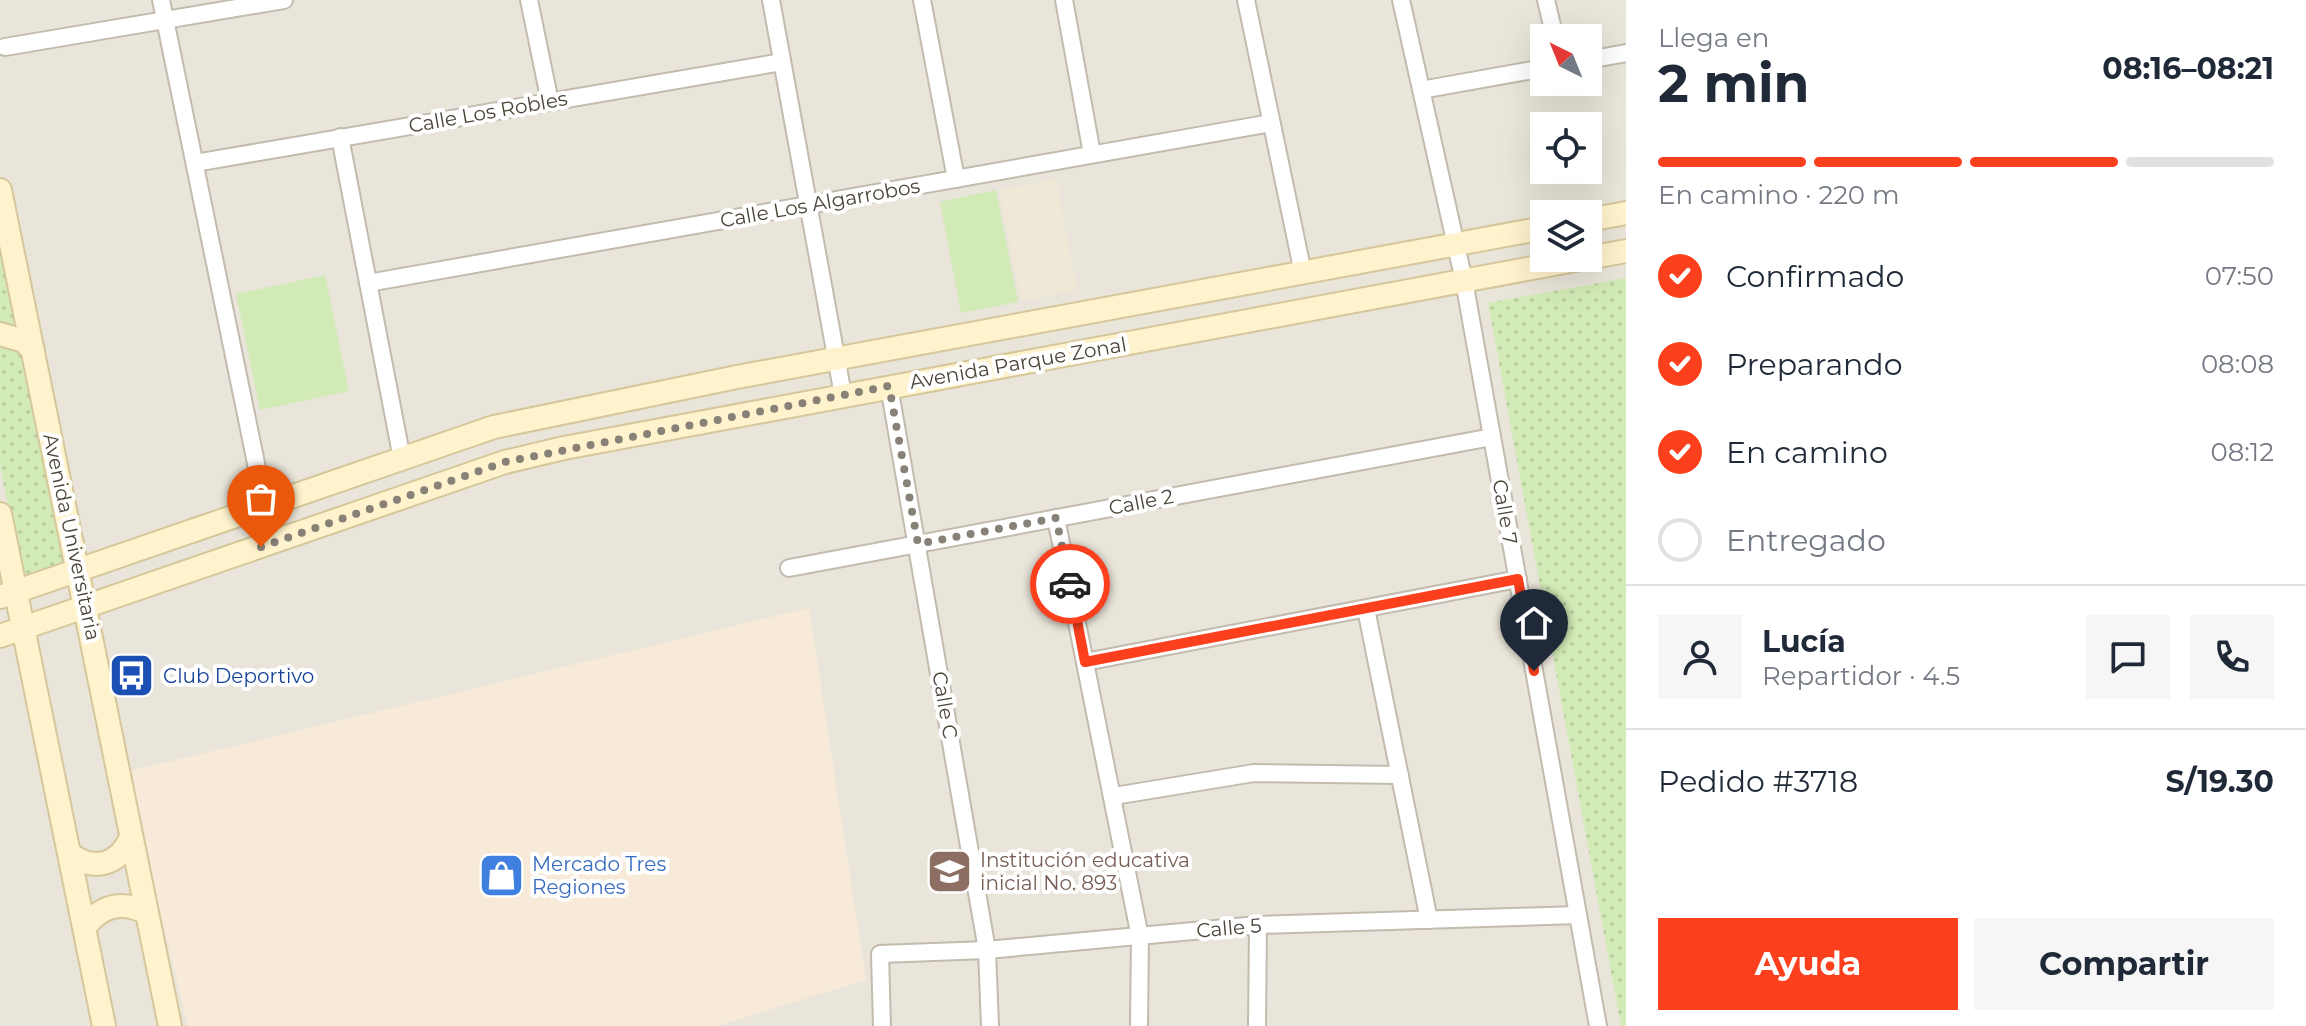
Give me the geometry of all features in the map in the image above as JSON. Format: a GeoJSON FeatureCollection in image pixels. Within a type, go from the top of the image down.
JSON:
{"type":"FeatureCollection","features":[{"type":"Feature","properties":{"kind":"main road","name":"Avenida Universitaria"},"geometry":{"type":"LineString","coordinates":[[0,190],[170,1026]]}},
{"type":"Feature","properties":{"kind":"main road"},"geometry":{"type":"LineString","coordinates":[[1602,217],[1626,213]]}},
{"type":"Feature","properties":{"kind":"main road","name":"Avenida Parque Zonal"},"geometry":{"type":"LineString","coordinates":[[8,594],[494,427],[837,358],[1530,231]]}},
{"type":"Feature","properties":{"kind":"main road","name":"Avenida Parque Zonal"},"geometry":{"type":"LineString","coordinates":[[1602,255],[1626,251]]}},
{"type":"Feature","properties":{"kind":"main road"},"geometry":{"type":"LineString","coordinates":[[0,281],[14,260]]}},
{"type":"Feature","properties":{"kind":"main road","name":"Avenida Parque Zonal"},"geometry":{"type":"LineString","coordinates":[[0,636],[505,462],[889,386],[1530,269]]}},
{"type":"Feature","properties":{"kind":"main road"},"geometry":{"type":"LineString","coordinates":[[0,334],[24,341],[33,351]]}},
{"type":"Feature","properties":{"kind":"main road"},"geometry":{"type":"LineString","coordinates":[[0,514],[8,594],[24,629],[104,1026]]}},
{"type":"Feature","properties":{"kind":"main road"},"geometry":{"type":"LineString","coordinates":[[70,854],[93,865],[105,864],[126,849],[131,837]]}},
{"type":"Feature","properties":{"kind":"main road"},"geometry":{"type":"LineString","coordinates":[[85,927],[101,910],[113,906],[136,907],[147,913]]}},
{"type":"Feature","properties":{"kind":"street"},"geometry":{"type":"LineString","coordinates":[[161,0],[265,507]]}},
{"type":"Feature","properties":{"kind":"street"},"geometry":{"type":"LineString","coordinates":[[5,47],[284,0]]}},
{"type":"Feature","properties":{"kind":"street"},"geometry":{"type":"LineString","coordinates":[[529,0],[550,102]]}},
{"type":"Feature","properties":{"kind":"street"},"geometry":{"type":"LineString","coordinates":[[771,0],[843,395]]}},
{"type":"Feature","properties":{"kind":"street"},"geometry":{"type":"LineString","coordinates":[[922,0],[956,179]]}},
{"type":"Feature","properties":{"kind":"street"},"geometry":{"type":"LineString","coordinates":[[1064,0],[1092,154]]}},
{"type":"Feature","properties":{"kind":"street"},"geometry":{"type":"LineString","coordinates":[[1246,0],[1303,273]]}},
{"type":"Feature","properties":{"kind":"street","name":"Calle 7"},"geometry":{"type":"LineString","coordinates":[[1401,0],[1464,281],[1598,1026]]}},
{"type":"Feature","properties":{"kind":"street"},"geometry":{"type":"LineString","coordinates":[[1546,0],[1552,24]]}},
{"type":"Feature","properties":{"kind":"street"},"geometry":{"type":"LineString","coordinates":[[1602,57],[1626,53]]}},
{"type":"Feature","properties":{"kind":"street","name":"Calle Los Robles"},"geometry":{"type":"LineString","coordinates":[[195,163],[782,62]]}},
{"type":"Feature","properties":{"kind":"street"},"geometry":{"type":"LineString","coordinates":[[1421,90],[1530,71]]}},
{"type":"Feature","properties":{"kind":"street","name":"Calle Los Algarrobos"},"geometry":{"type":"LineString","coordinates":[[368,283],[1271,123]]}},
{"type":"Feature","properties":{"kind":"street"},"geometry":{"type":"LineString","coordinates":[[340,137],[402,459]]}},
{"type":"Feature","properties":{"kind":"street","name":"Calle C"},"geometry":{"type":"LineString","coordinates":[[889,386],[987,950],[990,1026]]}},
{"type":"Feature","properties":{"kind":"street","name":"Calle 2"},"geometry":{"type":"LineString","coordinates":[[789,568],[1492,437]]}},
{"type":"Feature","properties":{"kind":"street"},"geometry":{"type":"LineString","coordinates":[[1056,518],[1140,937],[1139,1026]]}},
{"type":"Feature","properties":{"kind":"street"},"geometry":{"type":"LineString","coordinates":[[1085,662],[1518,579]]}},
{"type":"Feature","properties":{"kind":"street"},"geometry":{"type":"LineString","coordinates":[[1366,609],[1429,920]]}},
{"type":"Feature","properties":{"kind":"street"},"geometry":{"type":"LineString","coordinates":[[1114,796],[1254,773],[1400,775]]}},
{"type":"Feature","properties":{"kind":"street","name":"Calle 5"},"geometry":{"type":"LineString","coordinates":[[882,1026],[880,954],[987,950],[1258,925],[1578,915]]}},
{"type":"Feature","properties":{"kind":"street"},"geometry":{"type":"LineString","coordinates":[[1257,1026],[1258,925]]}},
{"type":"Feature","properties":{"kind":"shaded area"},"geometry":{"type":"Polygon","coordinates":[[[0,0],[1626,0],[1626,1026],[0,1026],[0,0]]]}},
{"type":"Feature","properties":{"kind":"shaded area"},"geometry":{"type":"Polygon","coordinates":[[[1056,179],[1077,290],[1021,301],[999,190],[1056,179]]]}},
{"type":"Feature","properties":{"kind":"shaded area","name":"Mercado Tres Regiones"},"geometry":{"type":"Polygon","coordinates":[[[809,608],[866,980],[717,1026],[188,1026],[126,772],[809,608]]]}},
{"type":"Feature","properties":{"kind":"green space"},"geometry":{"type":"Polygon","coordinates":[[[996,190],[1018,302],[961,313],[940,202],[996,190]]]}},
{"type":"Feature","properties":{"kind":"green space"},"geometry":{"type":"Polygon","coordinates":[[[0,230],[70,564],[23,578],[0,466],[0,230]]]}},
{"type":"Feature","properties":{"kind":"green space"},"geometry":{"type":"Polygon","coordinates":[[[325,275],[349,391],[260,410],[236,294],[325,275]]]}},
{"type":"Feature","properties":{"kind":"green space"},"geometry":{"type":"Polygon","coordinates":[[[1626,278],[1626,1026],[1621,1026],[1488,303],[1626,278]]]}},
{"type":"Feature","properties":{"kind":"way so far"},"geometry":{"type":"LineString","coordinates":[[261,547],[505,462],[889,386],[918,544],[1056,518],[1070,584]]}},
{"type":"Feature","properties":{"kind":"place","name":"Club Deportivo"},"geometry":{"type":"Point","coordinates":[132,676]}},
{"type":"Feature","properties":{"kind":"place","name":"Institución educativa inicial No. 893"},"geometry":{"type":"Point","coordinates":[949,872]}},
{"type":"Feature","properties":{"kind":"place","name":"Mercado Tres Regiones"},"geometry":{"type":"Point","coordinates":[501,876]}},
{"type":"Feature","properties":{"kind":"route"},"geometry":{"type":"LineString","coordinates":[[1070,584],[1085,662],[1518,579],[1534,671]]}}]}
